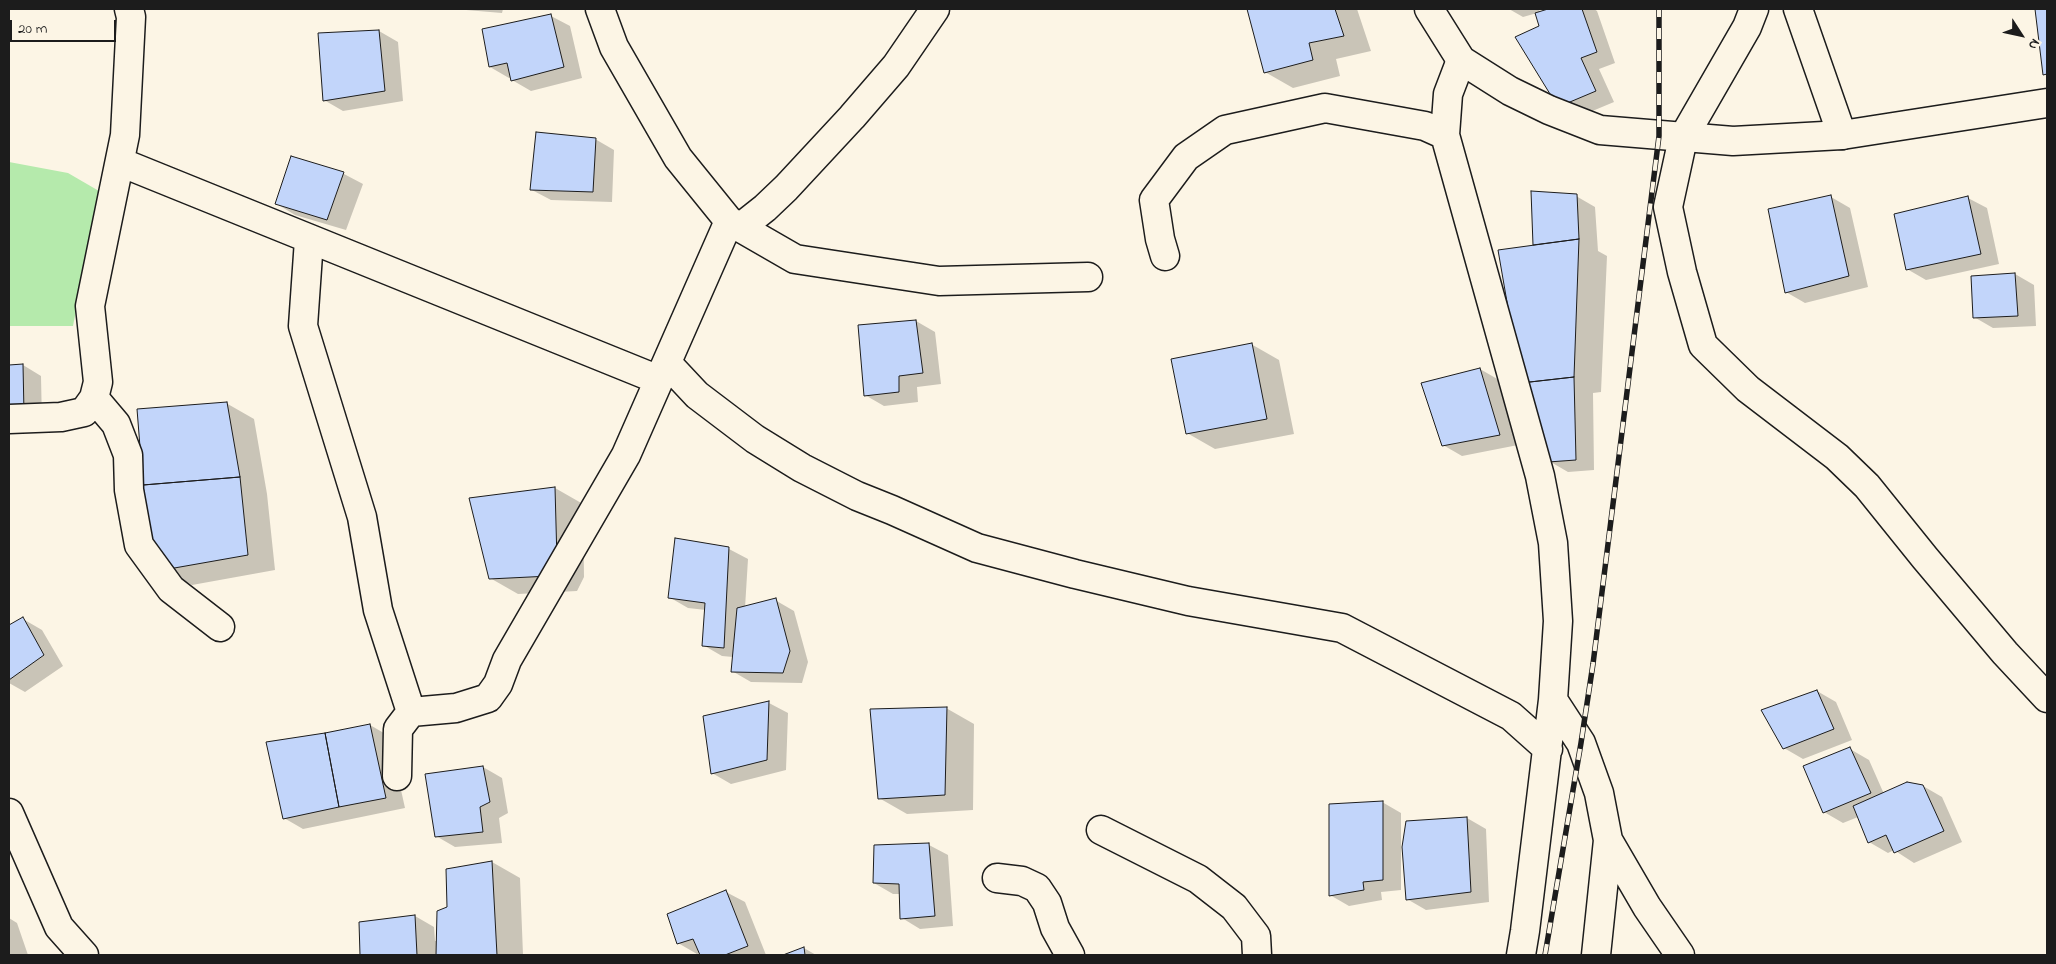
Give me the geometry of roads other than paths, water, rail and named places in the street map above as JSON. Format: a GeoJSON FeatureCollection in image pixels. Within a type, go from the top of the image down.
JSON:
{"type":"FeatureCollection","features":[{"type":"Feature","properties":{"kind":"street"},"geometry":{"type":"LineString","coordinates":[[9,419],[61,417],[84,412],[94,398],[98,382],[90,306],[125,135],[131,17],[129,9]]}},
{"type":"Feature","properties":{"kind":"street"},"geometry":{"type":"LineString","coordinates":[[600,9],[614,47],[678,158],[735,224],[795,259],[939,281],[1088,277]]}},
{"type":"Feature","properties":{"kind":"street"},"geometry":{"type":"LineString","coordinates":[[397,776],[398,729],[411,712],[456,708],[488,698],[498,684],[507,660],[626,455],[663,371],[735,224],[779,194],[852,117],[896,66],[935,9]]}},
{"type":"Feature","properties":{"kind":"street"},"geometry":{"type":"LineString","coordinates":[[1429,9],[1461,60],[1510,91],[1549,110],[1600,130],[1733,141],[1842,135],[2047,103]]}},
{"type":"Feature","properties":{"kind":"street"},"geometry":{"type":"LineString","coordinates":[[1754,9],[1747,27],[1683,138],[1668,207],[1682,272],[1704,346],[1748,389],[1837,457],[1867,486],[2005,653],[2047,698]]}},
{"type":"Feature","properties":{"kind":"street"},"geometry":{"type":"LineString","coordinates":[[1798,9],[1842,135]]}},
{"type":"Feature","properties":{"kind":"street"},"geometry":{"type":"LineString","coordinates":[[1461,60],[1448,94],[1444,135],[1540,476],[1553,543],[1558,621],[1553,700],[1521,955]]}},
{"type":"Feature","properties":{"kind":"street"},"geometry":{"type":"LineString","coordinates":[[1165,256],[1160,239],[1154,200],[1186,157],[1225,130],[1326,108],[1425,126],[1444,135]]}},
{"type":"Feature","properties":{"kind":"street"},"geometry":{"type":"LineString","coordinates":[[120,162],[310,240],[663,371],[755,440],[802,468],[856,496],[977,548],[1188,601],[1342,628],[1511,716],[1548,748]]}},
{"type":"Feature","properties":{"kind":"street"},"geometry":{"type":"LineString","coordinates":[[310,240],[303,326],[362,517],[378,610],[411,712]]}},
{"type":"Feature","properties":{"kind":"street"},"geometry":{"type":"LineString","coordinates":[[94,398],[116,424],[128,455],[129,490],[139,545],[171,589],[220,627]]}},
{"type":"Feature","properties":{"kind":"street"},"geometry":{"type":"LineString","coordinates":[[1553,700],[1581,743],[1598,792],[1608,840],[1596,955]]}},
{"type":"Feature","properties":{"kind":"street"},"geometry":{"type":"LineString","coordinates":[[9,813],[59,927],[84,955]]}},
{"type":"Feature","properties":{"kind":"street"},"geometry":{"type":"LineString","coordinates":[[1101,830],[1198,879],[1234,908],[1256,936],[1257,955]]}},
{"type":"Feature","properties":{"kind":"street"},"geometry":{"type":"LineString","coordinates":[[1608,840],[1647,907],[1680,955]]}},
{"type":"Feature","properties":{"kind":"street"},"geometry":{"type":"LineString","coordinates":[[997,878],[1022,881],[1036,888],[1047,903],[1055,928],[1070,955]]}},
{"type":"Feature","properties":{"kind":"railway"},"geometry":{"type":"LineString","coordinates":[[1545,955],[1593,664],[1659,136],[1659,9]]}}]}
